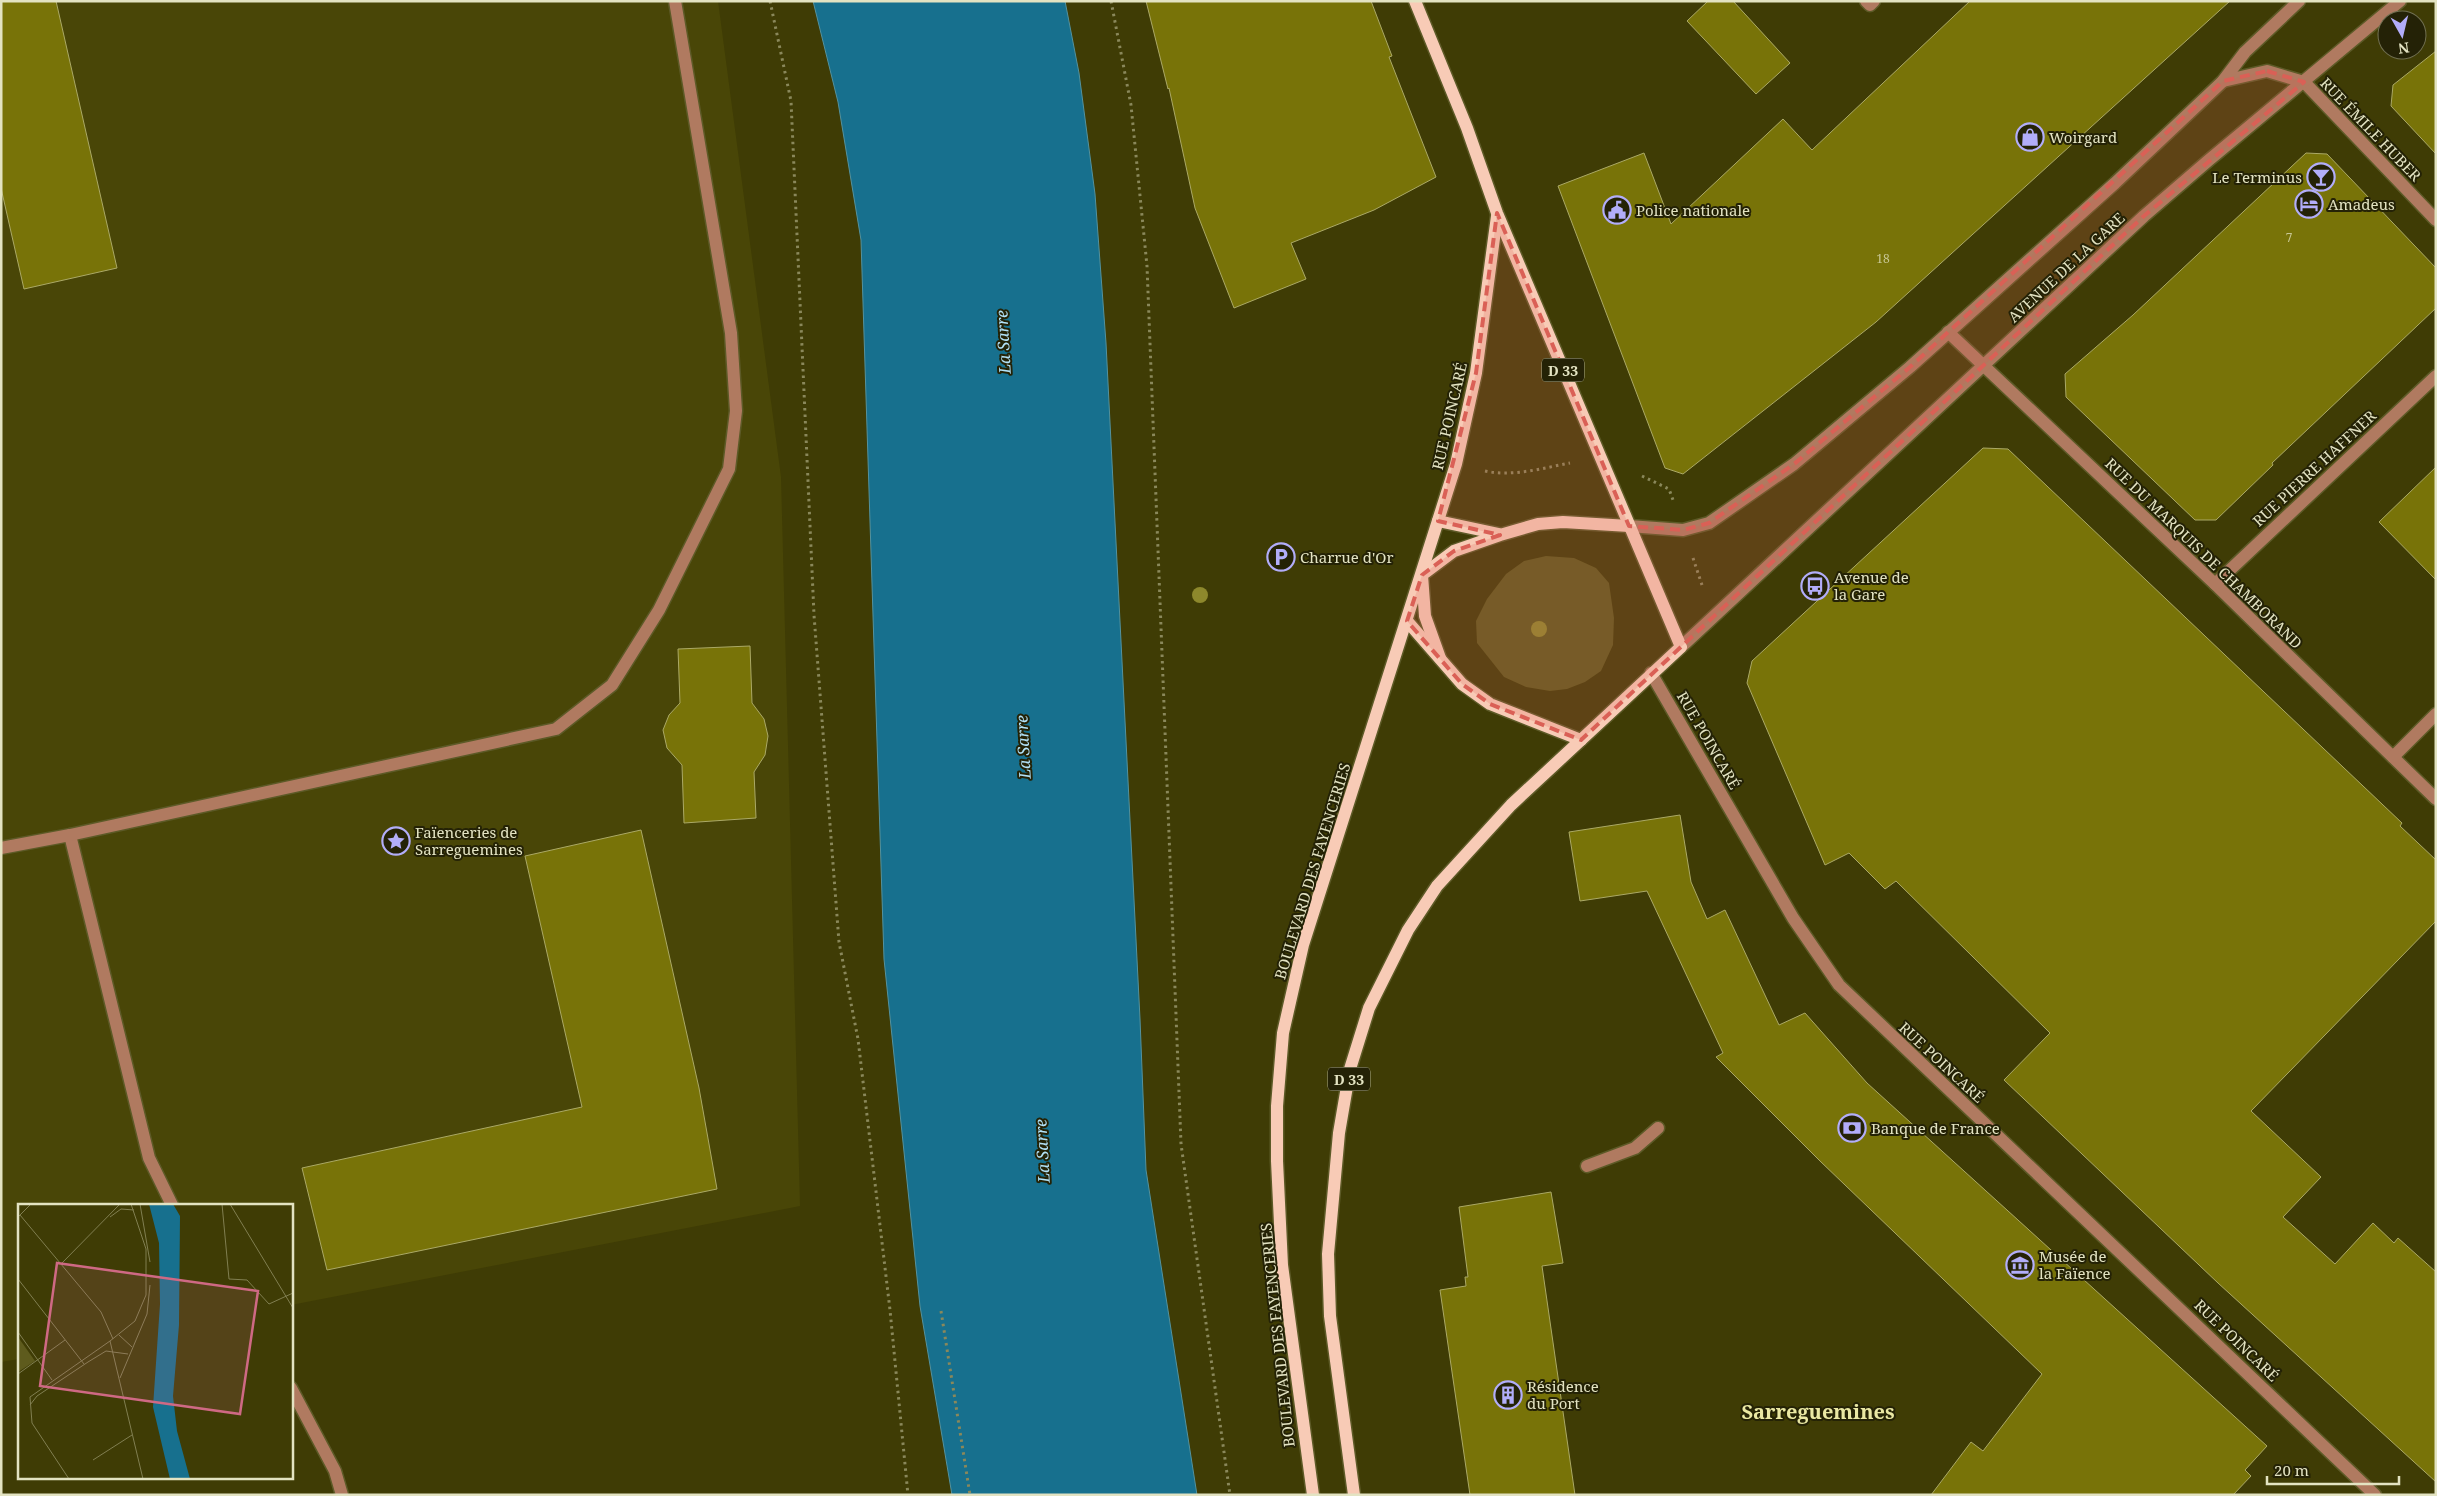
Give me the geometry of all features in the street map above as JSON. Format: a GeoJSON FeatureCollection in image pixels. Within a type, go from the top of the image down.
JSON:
{"type":"FeatureCollection","features":[{"type":"Feature","properties":{"kind":"main road","name":"RUE POINCARÉ"},"geometry":{"type":"LineString","coordinates":[[1415,1],[1467,128],[1497,214],[1629,526]]}},
{"type":"Feature","properties":{"kind":"main road","name":"RUE POINCARÉ"},"geometry":{"type":"LineString","coordinates":[[1408,620],[1456,464],[1476,373],[1497,214]]}},
{"type":"Feature","properties":{"kind":"main road"},"geometry":{"type":"LineString","coordinates":[[1438,521],[1500,535]]}},
{"type":"Feature","properties":{"kind":"main road"},"geometry":{"type":"LineString","coordinates":[[1440,658],[1426,616],[1422,575],[1454,551],[1538,524],[1563,522],[1629,526]]}},
{"type":"Feature","properties":{"kind":"main road","name":"D 33"},"geometry":{"type":"LineString","coordinates":[[1354,1495],[1330,1316],[1328,1254],[1339,1132],[1350,1069],[1373,1000],[1408,930],[1437,886],[1511,806],[1651,673],[1681,647],[1629,526]]}},
{"type":"Feature","properties":{"kind":"main road"},"geometry":{"type":"LineString","coordinates":[[1408,620],[1462,684],[1490,704],[1581,740]]}},
{"type":"Feature","properties":{"kind":"main road","name":"BOULEVARD DES FAYENCERIES"},"geometry":{"type":"LineString","coordinates":[[1313,1495],[1282,1265],[1277,1161],[1277,1106],[1283,1033],[1303,945],[1408,620]]}},
{"type":"Feature","properties":{"kind":"street"},"geometry":{"type":"LineString","coordinates":[[1,848],[70,835],[556,729],[612,685],[659,610],[729,470],[736,411],[731,333],[675,1]]}},
{"type":"Feature","properties":{"kind":"street"},"geometry":{"type":"LineString","coordinates":[[1866,1],[1870,5],[1874,1]]}},
{"type":"Feature","properties":{"kind":"street","name":"AVENUE DE LA GARE"},"geometry":{"type":"LineString","coordinates":[[1629,526],[1683,530],[1709,523],[1794,464],[1948,332],[2115,183],[2223,81],[2245,52],[2299,1]]}},
{"type":"Feature","properties":{"kind":"street","name":"AVENUE DE LA GARE"},"geometry":{"type":"LineString","coordinates":[[1681,647],[1985,367],[2144,216],[2400,1]]}},
{"type":"Feature","properties":{"kind":"street"},"geometry":{"type":"LineString","coordinates":[[2223,81],[2267,71],[2304,82]]}},
{"type":"Feature","properties":{"kind":"street","name":"RUE ÉMILE HUBER"},"geometry":{"type":"LineString","coordinates":[[2304,82],[2436,220]]}},
{"type":"Feature","properties":{"kind":"street","name":"RUE DU MARQUIS DE CHAMBORAND"},"geometry":{"type":"LineString","coordinates":[[1948,332],[2215,584],[2436,799]]}},
{"type":"Feature","properties":{"kind":"street","name":"RUE PIERRE HAFFNER"},"geometry":{"type":"LineString","coordinates":[[2215,584],[2436,376]]}},
{"type":"Feature","properties":{"kind":"street","name":"RUE POINCARÉ"},"geometry":{"type":"LineString","coordinates":[[1651,673],[1793,918],[1839,985],[2375,1495]]}},
{"type":"Feature","properties":{"kind":"street"},"geometry":{"type":"LineString","coordinates":[[2393,757],[2436,714]]}},
{"type":"Feature","properties":{"kind":"street"},"geometry":{"type":"LineString","coordinates":[[70,835],[149,1158],[172,1204]]}},
{"type":"Feature","properties":{"kind":"street"},"geometry":{"type":"LineString","coordinates":[[1587,1166],[1635,1148],[1658,1128]]}},
{"type":"Feature","properties":{"kind":"street"},"geometry":{"type":"LineString","coordinates":[[292,1390],[335,1471],[342,1495]]}},
{"type":"Feature","properties":{"kind":"path"},"geometry":{"type":"LineString","coordinates":[[770,1],[791,101],[814,614],[839,942],[858,1039],[890,1310],[908,1495]]}},
{"type":"Feature","properties":{"kind":"path"},"geometry":{"type":"LineString","coordinates":[[1111,1],[1131,105],[1147,266],[1182,1144],[1230,1495]]}},
{"type":"Feature","properties":{"kind":"path"},"geometry":{"type":"LineString","coordinates":[[1456,464],[1498,474],[1534,470],[1600,457]]}},
{"type":"Feature","properties":{"kind":"path"},"geometry":{"type":"LineString","coordinates":[[940,1311],[970,1495]]}},
{"type":"Feature","properties":{"kind":"highlighted area"},"geometry":{"type":"Polygon","coordinates":[[[2267,71],[2304,82],[2144,216],[1581,740],[1490,704],[1462,684],[1407,621],[1422,575],[1454,551],[1500,535],[1438,521],[1476,373],[1497,213],[1629,526],[1683,530],[1709,523],[1794,464],[1910,367],[2223,81],[2267,71]]]}},
{"type":"Feature","properties":{"kind":"shaded area","name":"Faïenceries de Sarreguemines"},"geometry":{"type":"Polygon","coordinates":[[[1,1],[718,1],[781,477],[800,1206],[292,1305],[292,1204],[18,1204],[18,1359],[1,1362],[1,1]]]}},
{"type":"Feature","properties":{"kind":"shaded area"},"geometry":{"type":"Polygon","coordinates":[[[1546,556],[1574,558],[1596,568],[1609,583],[1614,618],[1613,645],[1601,671],[1585,682],[1567,689],[1550,691],[1526,687],[1504,677],[1477,643],[1476,621],[1487,599],[1506,574],[1524,561],[1546,556]]]}},
{"type":"Feature","properties":{"kind":"water","name":"La Sarre"},"geometry":{"type":"Polygon","coordinates":[[[813,1],[1065,1],[1079,73],[1095,194],[1106,343],[1146,1170],[1197,1495],[952,1495],[920,1306],[884,959],[861,240],[838,102],[813,1]]]}},
{"type":"Feature","properties":{"kind":"building"},"geometry":{"type":"Polygon","coordinates":[[[1,1],[56,1],[117,268],[24,289],[1,188],[1,1]]]}},
{"type":"Feature","properties":{"kind":"building"},"geometry":{"type":"Polygon","coordinates":[[[1146,1],[1371,1],[1392,56],[1389,57],[1436,177],[1374,210],[1291,243],[1306,279],[1234,308],[1195,208],[1169,88],[1146,1]]]}},
{"type":"Feature","properties":{"kind":"building"},"geometry":{"type":"Polygon","coordinates":[[[1708,1],[1733,1],[1790,63],[1756,94],[1687,21],[1708,1]]]}},
{"type":"Feature","properties":{"kind":"building"},"geometry":{"type":"Polygon","coordinates":[[[1970,1],[2230,1],[1876,322],[1683,474],[1665,468],[1558,186],[1644,153],[1671,224],[1783,119],[1812,150],[1970,1]]]}},
{"type":"Feature","properties":{"kind":"building"},"geometry":{"type":"Polygon","coordinates":[[[2436,51],[2436,154],[2391,106],[2393,85],[2436,51]]]}},
{"type":"Feature","properties":{"kind":"building"},"geometry":{"type":"Polygon","coordinates":[[[2306,153],[2327,154],[2436,268],[2436,308],[2272,463],[2273,465],[2216,520],[2195,520],[2066,397],[2065,374],[2133,315],[2306,153]]]}},
{"type":"Feature","properties":{"kind":"building"},"geometry":{"type":"Polygon","coordinates":[[[1983,448],[2008,449],[2402,823],[2400,826],[2436,860],[2436,921],[2251,1111],[2321,1177],[2283,1217],[2335,1264],[2373,1223],[2394,1243],[2398,1238],[2436,1272],[2436,1482],[2218,1283],[2004,1080],[2050,1033],[1896,881],[1885,889],[1849,853],[1825,865],[1747,683],[1752,661],[1983,448]]]}},
{"type":"Feature","properties":{"kind":"building"},"geometry":{"type":"Polygon","coordinates":[[[2436,467],[2436,580],[2379,522],[2436,467]]]}},
{"type":"Feature","properties":{"kind":"building"},"geometry":{"type":"Polygon","coordinates":[[[750,646],[752,703],[764,719],[768,736],[765,755],[754,772],[756,818],[684,823],[682,765],[667,748],[663,730],[669,715],[680,703],[678,649],[750,646]]]}},
{"type":"Feature","properties":{"kind":"building"},"geometry":{"type":"Polygon","coordinates":[[[1680,815],[1691,882],[1707,919],[1725,910],[1779,1025],[1805,1013],[1867,1083],[2267,1446],[2245,1470],[2251,1476],[2233,1495],[1931,1495],[1971,1442],[1983,1451],[2042,1374],[1820,1161],[1716,1057],[1723,1053],[1647,891],[1580,901],[1569,832],[1680,815]]]}},
{"type":"Feature","properties":{"kind":"building"},"geometry":{"type":"Polygon","coordinates":[[[641,830],[699,1088],[717,1189],[327,1270],[302,1168],[582,1107],[525,856],[641,830]]]}},
{"type":"Feature","properties":{"kind":"building","name":"Résidence du Port"},"geometry":{"type":"Polygon","coordinates":[[[1551,1192],[1563,1263],[1542,1266],[1575,1495],[1470,1495],[1440,1290],[1466,1286],[1465,1277],[1468,1277],[1459,1207],[1551,1192]]]}},
{"type":"Feature","properties":{"kind":"place","name":"Woirgard"},"geometry":{"type":"Point","coordinates":[2030,137]}},
{"type":"Feature","properties":{"kind":"place","name":"Le Terminus"},"geometry":{"type":"Point","coordinates":[2321,177]}},
{"type":"Feature","properties":{"kind":"place","name":"Amadeus"},"geometry":{"type":"Point","coordinates":[2309,204]}},
{"type":"Feature","properties":{"kind":"place","name":"Police nationale"},"geometry":{"type":"Point","coordinates":[1617,210]}},
{"type":"Feature","properties":{"kind":"place","name":"Charrue d'Or"},"geometry":{"type":"Point","coordinates":[1281,557]}},
{"type":"Feature","properties":{"kind":"place","name":"Avenue de la Gare"},"geometry":{"type":"Point","coordinates":[1815,586]}},
{"type":"Feature","properties":{"kind":"place","name":"Faïenceries de Sarreguemines"},"geometry":{"type":"Point","coordinates":[396,841]}},
{"type":"Feature","properties":{"kind":"place","name":"Banque de France"},"geometry":{"type":"Point","coordinates":[1852,1128]}},
{"type":"Feature","properties":{"kind":"place","name":"Musée de la Faïence"},"geometry":{"type":"Point","coordinates":[2020,1265]}},
{"type":"Feature","properties":{"kind":"place","name":"Résidence du Port"},"geometry":{"type":"Point","coordinates":[1508,1395]}},
{"type":"Feature","properties":{"kind":"district","name":"Sarreguemines"},"geometry":{"type":"Point","coordinates":[1818,1411]}}]}
